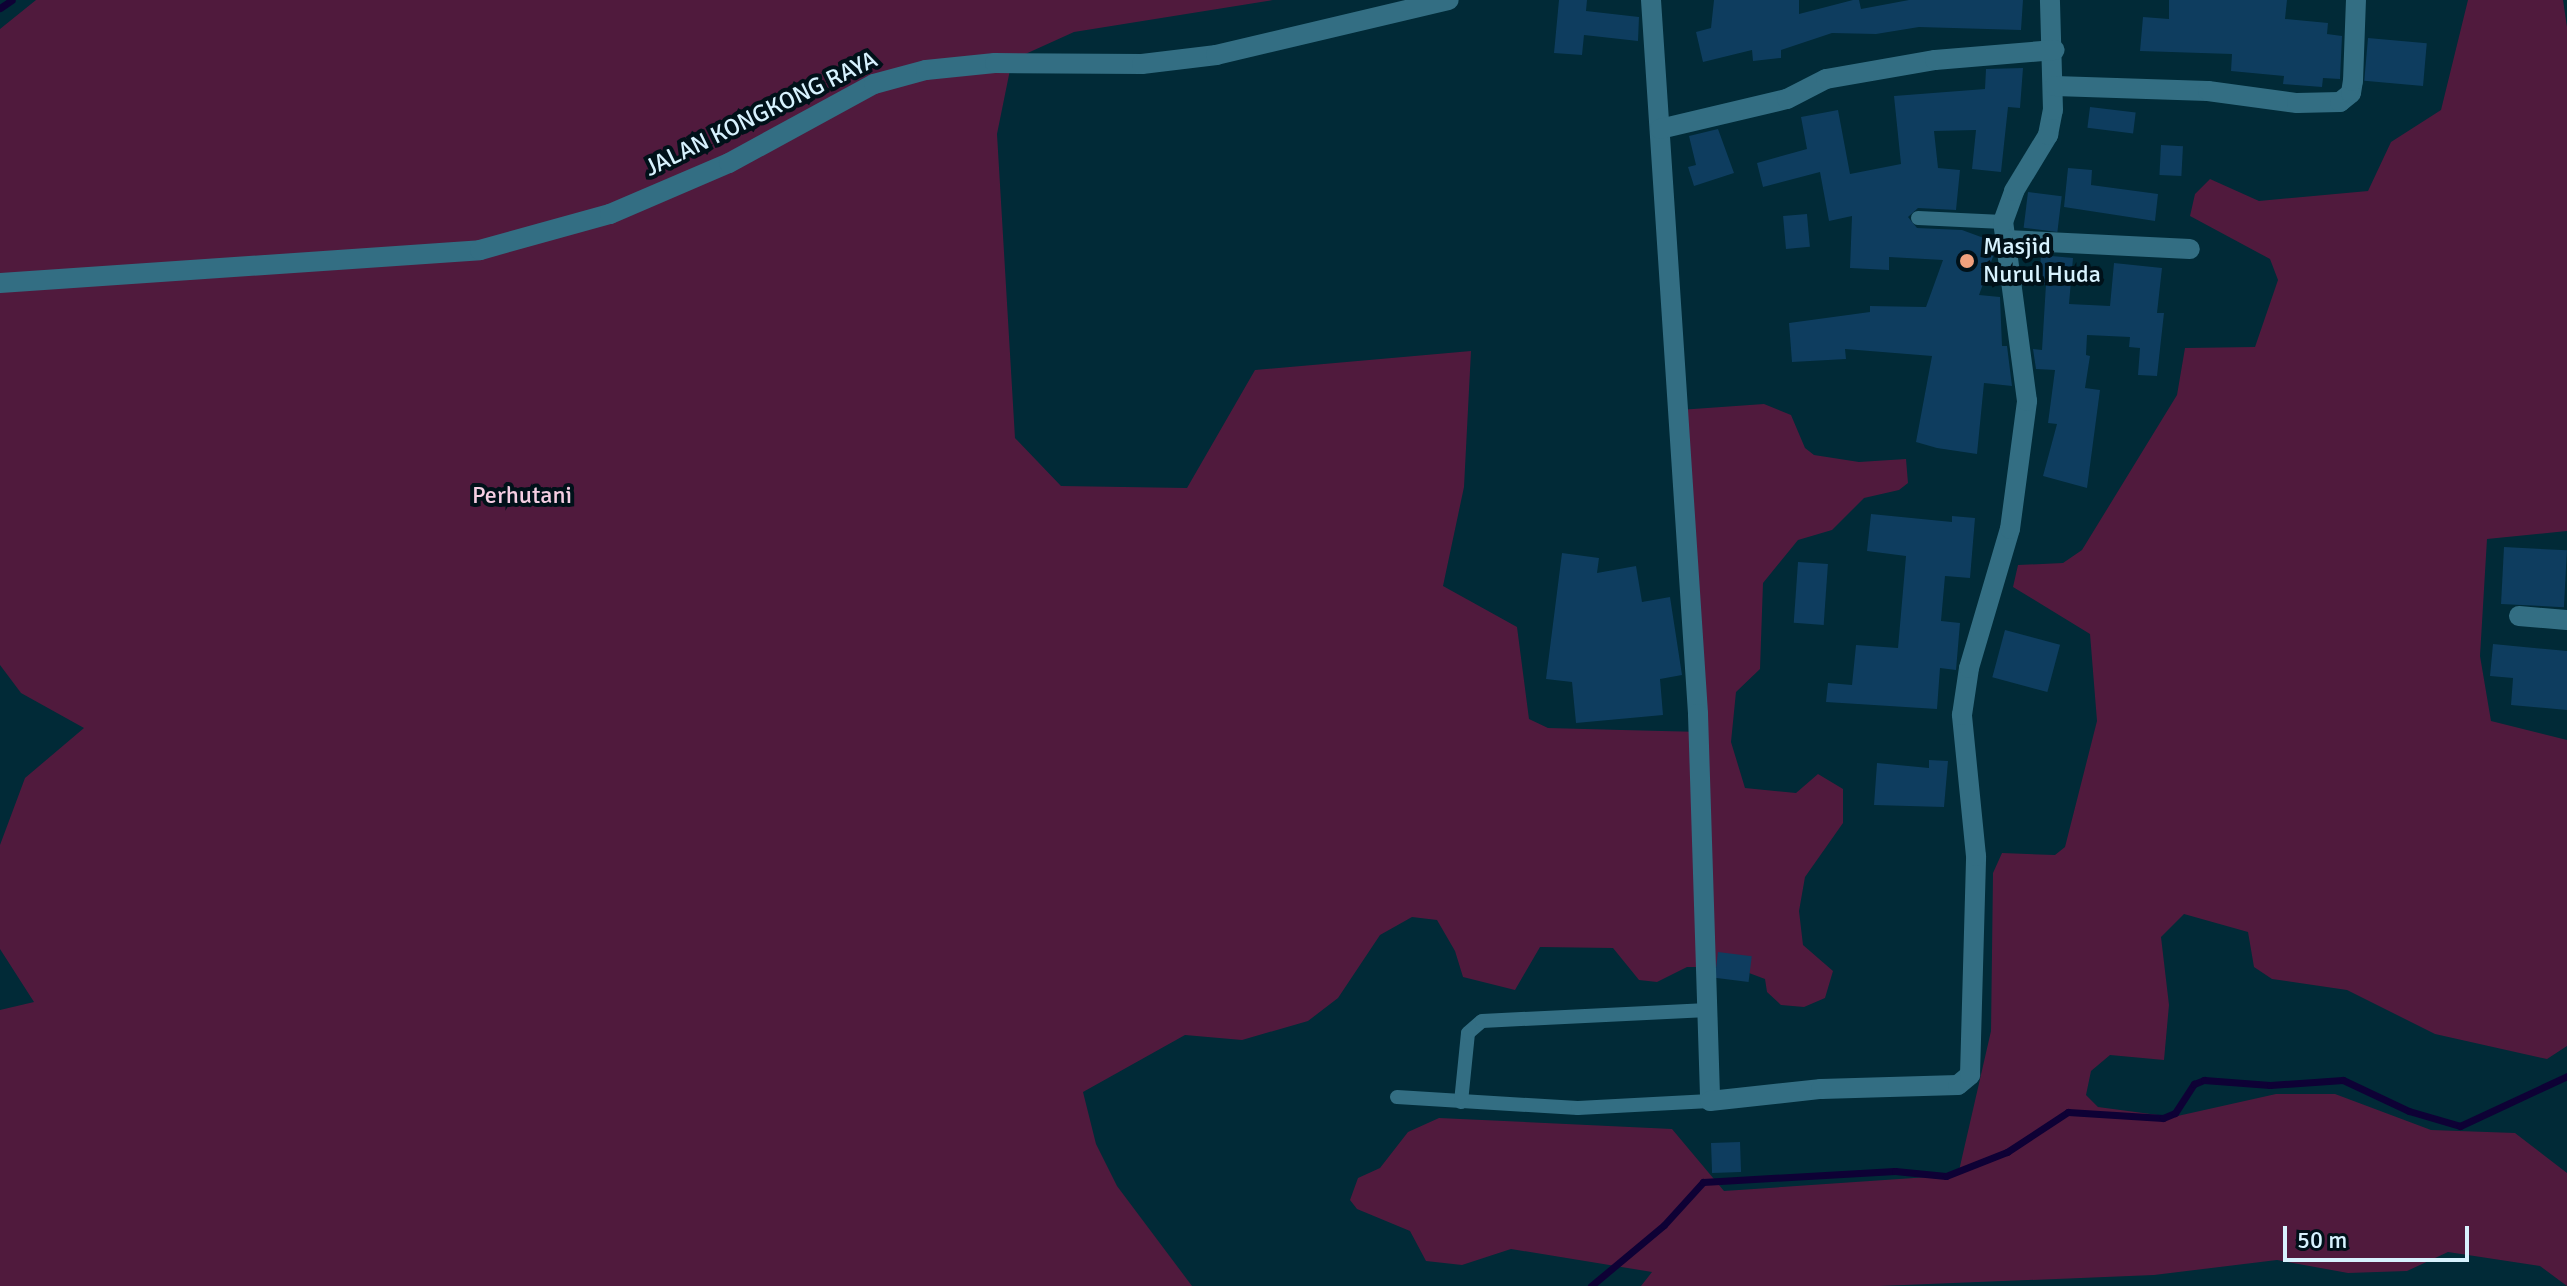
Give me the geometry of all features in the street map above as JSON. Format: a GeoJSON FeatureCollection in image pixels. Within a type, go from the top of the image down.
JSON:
{"type":"FeatureCollection","features":[{"type":"Feature","properties":{"kind":"street","name":"JALAN KONGKONG RAYA"},"geometry":{"type":"LineString","coordinates":[[0,283],[480,250],[610,214],[729,163],[874,84],[926,70],[995,63],[1142,64],[1216,55],[1449,0]]}},
{"type":"Feature","properties":{"kind":"street"},"geometry":{"type":"LineString","coordinates":[[1651,0],[1698,714],[1710,1101],[1821,1089],[1942,1087],[1958,1085],[1970,1075],[1974,1061],[1975,841],[1962,715],[1969,668],[2010,529],[2027,401],[2004,231],[2014,191],[2048,135],[2055,86],[2050,0]]}},
{"type":"Feature","properties":{"kind":"street"},"geometry":{"type":"LineString","coordinates":[[2055,86],[2208,91],[2297,103],[2340,102],[2351,93],[2353,81],[2356,0]]}},
{"type":"Feature","properties":{"kind":"street"},"geometry":{"type":"LineString","coordinates":[[1660,129],[1787,99],[1826,79],[1935,60],[2055,50]]}},
{"type":"Feature","properties":{"kind":"street"},"geometry":{"type":"LineString","coordinates":[[2004,231],[2190,249]]}},
{"type":"Feature","properties":{"kind":"street"},"geometry":{"type":"LineString","coordinates":[[2519,616],[2567,620]]}},
{"type":"Feature","properties":{"kind":"lane"},"geometry":{"type":"LineString","coordinates":[[1918,218],[2004,231]]}},
{"type":"Feature","properties":{"kind":"lane"},"geometry":{"type":"LineString","coordinates":[[1461,1102],[1468,1033],[1482,1021],[1708,1010]]}},
{"type":"Feature","properties":{"kind":"lane"},"geometry":{"type":"LineString","coordinates":[[1397,1097],[1578,1108],[1710,1101]]}},
{"type":"Feature","properties":{"kind":"green space","name":"Perhutani"},"geometry":{"type":"Polygon","coordinates":[[[36,0],[1273,0],[1074,32],[1012,60],[997,134],[1015,438],[1061,486],[1187,488],[1255,370],[1471,351],[1464,487],[1443,586],[1517,627],[1529,719],[1548,728],[1702,732],[1679,410],[1764,404],[1791,415],[1805,448],[1814,455],[1859,462],[1906,459],[1908,483],[1899,490],[1864,498],[1832,530],[1798,540],[1763,583],[1760,669],[1736,692],[1731,742],[1745,788],[1796,793],[1818,774],[1843,789],[1843,823],[1805,877],[1799,911],[1803,945],[1833,971],[1825,998],[1804,1007],[1781,1005],[1767,992],[1765,979],[1733,967],[1687,967],[1657,982],[1639,980],[1613,948],[1540,947],[1515,990],[1463,977],[1455,951],[1437,920],[1412,917],[1380,935],[1338,998],[1308,1021],[1242,1040],[1185,1035],[1083,1092],[1096,1144],[1117,1186],[1192,1286],[0,1286],[0,1010],[34,1002],[0,949],[0,845],[25,778],[84,728],[21,693],[0,665],[0,29],[36,0]]]}},
{"type":"Feature","properties":{"kind":"green space"},"geometry":{"type":"Polygon","coordinates":[[[2468,0],[2563,0],[2567,27],[2567,531],[2487,539],[2480,656],[2491,721],[2567,740],[2567,1046],[2547,1059],[2435,1034],[2347,990],[2272,979],[2254,967],[2248,932],[2184,914],[2161,937],[2169,1005],[2164,1060],[2110,1055],[2091,1071],[2086,1095],[2098,1107],[2173,1117],[2276,1094],[2335,1094],[2431,1130],[2515,1133],[2567,1173],[2567,1286],[2540,1266],[2448,1252],[2407,1271],[2348,1273],[2277,1260],[2154,1275],[1879,1286],[1641,1286],[1652,1272],[1511,1249],[1462,1265],[1426,1261],[1410,1231],[1357,1209],[1350,1200],[1358,1178],[1380,1168],[1408,1132],[1439,1118],[1672,1129],[1724,1191],[1958,1175],[1991,1031],[1993,873],[2002,853],[2055,855],[2065,847],[2097,721],[2090,634],[2013,587],[2018,565],[2063,563],[2082,550],[2177,395],[2185,348],[2255,347],[2278,280],[2270,259],[2190,216],[2195,194],[2210,179],[2259,201],[2368,191],[2391,142],[2441,110],[2468,0]]]}},
{"type":"Feature","properties":{"kind":"building"},"geometry":{"type":"Polygon","coordinates":[[[1559,0],[1587,0],[1586,11],[1639,17],[1638,41],[1584,35],[1582,55],[1554,53],[1559,0]]]}},
{"type":"Feature","properties":{"kind":"building"},"geometry":{"type":"Polygon","coordinates":[[[1714,0],[1799,0],[1799,14],[1853,0],[1859,0],[1861,9],[1909,0],[2023,0],[2021,30],[1919,27],[1876,34],[1832,33],[1781,50],[1781,58],[1753,61],[1752,50],[1703,62],[1696,32],[1711,28],[1714,0]]]}},
{"type":"Feature","properties":{"kind":"building"},"geometry":{"type":"Polygon","coordinates":[[[2169,0],[2287,0],[2285,19],[2328,23],[2327,34],[2342,36],[2340,79],[2323,78],[2322,87],[2283,84],[2284,76],[2231,71],[2232,54],[2140,51],[2143,17],[2169,19],[2169,0]]]}},
{"type":"Feature","properties":{"kind":"building"},"geometry":{"type":"Polygon","coordinates":[[[2368,38],[2427,43],[2423,86],[2364,81],[2368,38]]]}},
{"type":"Feature","properties":{"kind":"building"},"geometry":{"type":"Polygon","coordinates":[[[2023,68],[2020,108],[2008,107],[2001,172],[1972,169],[1976,130],[1934,131],[1938,168],[1960,170],[1956,210],[1918,208],[1908,217],[1917,228],[1962,230],[1992,241],[1994,254],[1979,295],[2000,297],[2002,346],[2007,346],[2012,386],[1984,383],[1977,454],[1937,448],[1916,442],[1932,356],[1845,349],[1846,359],[1792,362],[1789,323],[1870,312],[1870,306],[1926,307],[1943,260],[1889,257],[1889,270],[1850,268],[1852,216],[1829,221],[1820,172],[1763,187],[1757,163],[1807,149],[1801,117],[1838,110],[1850,174],[1901,164],[1894,96],[1985,89],[1986,69],[2023,68]]]}},
{"type":"Feature","properties":{"kind":"building"},"geometry":{"type":"Polygon","coordinates":[[[2090,107],[2136,113],[2133,133],[2087,128],[2090,107]]]}},
{"type":"Feature","properties":{"kind":"building"},"geometry":{"type":"Polygon","coordinates":[[[1718,129],[1734,173],[1694,186],[1688,167],[1696,165],[1689,136],[1718,129]]]}},
{"type":"Feature","properties":{"kind":"building"},"geometry":{"type":"Polygon","coordinates":[[[2161,145],[2183,146],[2181,176],[2159,175],[2161,145]]]}},
{"type":"Feature","properties":{"kind":"building"},"geometry":{"type":"Polygon","coordinates":[[[2068,168],[2092,170],[2091,185],[2158,194],[2155,221],[2064,207],[2068,168]]]}},
{"type":"Feature","properties":{"kind":"building"},"geometry":{"type":"Polygon","coordinates":[[[2028,192],[2062,196],[2057,232],[2024,228],[2028,192]]]}},
{"type":"Feature","properties":{"kind":"building"},"geometry":{"type":"Polygon","coordinates":[[[1807,214],[1810,247],[1786,249],[1783,216],[1807,214]]]}},
{"type":"Feature","properties":{"kind":"building"},"geometry":{"type":"Polygon","coordinates":[[[2041,255],[2073,258],[2069,304],[2110,306],[2114,263],[2162,268],[2157,313],[2164,313],[2157,376],[2138,375],[2140,348],[2129,347],[2130,337],[2087,335],[2086,355],[2090,356],[2085,388],[2100,390],[2087,488],[2043,476],[2057,424],[2048,423],[2055,370],[2036,369],[2033,349],[2042,350],[2046,284],[2039,283],[2041,255]]]}},
{"type":"Feature","properties":{"kind":"building"},"geometry":{"type":"Polygon","coordinates":[[[1871,514],[1952,522],[1952,516],[1975,518],[1970,578],[1945,576],[1941,621],[1960,623],[1956,670],[1940,668],[1937,709],[1826,702],[1828,683],[1852,685],[1856,645],[1898,648],[1906,556],[1867,551],[1871,514]]]}},
{"type":"Feature","properties":{"kind":"building"},"geometry":{"type":"Polygon","coordinates":[[[2504,547],[2567,550],[2564,607],[2501,604],[2504,547]]]}},
{"type":"Feature","properties":{"kind":"building"},"geometry":{"type":"Polygon","coordinates":[[[1562,553],[1599,558],[1597,573],[1636,566],[1642,602],[1670,597],[1682,675],[1660,679],[1663,715],[1576,723],[1572,682],[1546,679],[1562,553]]]}},
{"type":"Feature","properties":{"kind":"building"},"geometry":{"type":"Polygon","coordinates":[[[1798,562],[1828,564],[1824,625],[1794,623],[1798,562]]]}},
{"type":"Feature","properties":{"kind":"building"},"geometry":{"type":"Polygon","coordinates":[[[2005,630],[2060,645],[2047,692],[1992,677],[2005,630]]]}},
{"type":"Feature","properties":{"kind":"building"},"geometry":{"type":"Polygon","coordinates":[[[2493,644],[2567,651],[2567,710],[2511,705],[2513,678],[2490,676],[2493,644]]]}},
{"type":"Feature","properties":{"kind":"building"},"geometry":{"type":"Polygon","coordinates":[[[1929,760],[1948,761],[1944,807],[1874,805],[1877,763],[1929,768],[1929,760]]]}},
{"type":"Feature","properties":{"kind":"building"},"geometry":{"type":"Polygon","coordinates":[[[1718,952],[1752,956],[1749,982],[1715,978],[1718,952]]]}},
{"type":"Feature","properties":{"kind":"building"},"geometry":{"type":"Polygon","coordinates":[[[1740,1142],[1741,1172],[1712,1173],[1711,1143],[1740,1142]]]}},
{"type":"Feature","properties":{"kind":"waterway"},"geometry":{"type":"LineString","coordinates":[[0,8],[12,0]]}},
{"type":"Feature","properties":{"kind":"waterway"},"geometry":{"type":"LineString","coordinates":[[1591,1286],[1664,1225],[1703,1182],[1895,1171],[1946,1176],[2007,1152],[2068,1112],[2163,1118],[2175,1113],[2194,1084],[2204,1080],[2270,1085],[2343,1080],[2409,1111],[2460,1126],[2567,1076]]}},
{"type":"Feature","properties":{"kind":"place","name":"Masjid Nurul Huda"},"geometry":{"type":"Point","coordinates":[1967,261]}}]}
